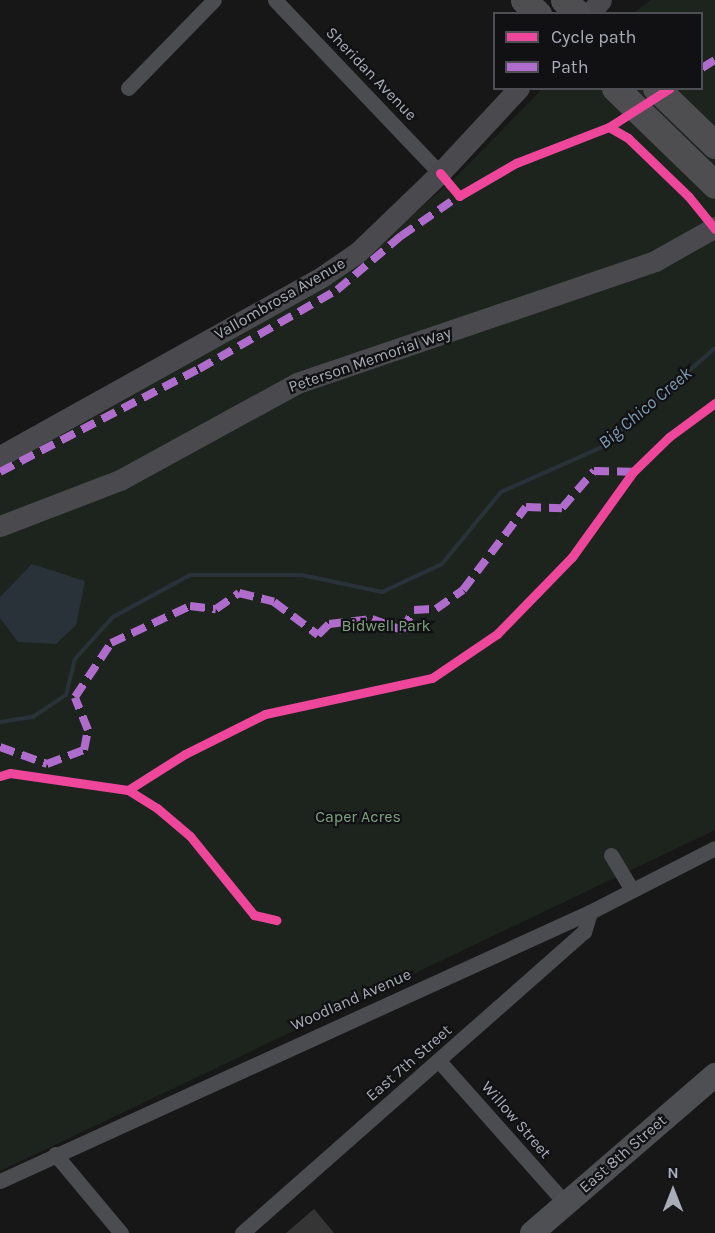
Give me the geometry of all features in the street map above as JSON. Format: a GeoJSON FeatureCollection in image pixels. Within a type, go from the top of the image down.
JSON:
{"type":"FeatureCollection","features":[{"type":"Feature","properties":{"kind":"highway"},"geometry":{"type":"LineString","coordinates":[[564,0],[576,12]]}},
{"type":"Feature","properties":{"kind":"highway"},"geometry":{"type":"LineString","coordinates":[[617,90],[714,185]]}},
{"type":"Feature","properties":{"kind":"highway"},"geometry":{"type":"LineString","coordinates":[[658,90],[715,145]]}},
{"type":"Feature","properties":{"kind":"main road","name":"East 8th Street"},"geometry":{"type":"LineString","coordinates":[[532,1233],[715,1075]]}},
{"type":"Feature","properties":{"kind":"street"},"geometry":{"type":"LineString","coordinates":[[128,88],[214,0]]}},
{"type":"Feature","properties":{"kind":"street","name":"Sheridan Avenue"},"geometry":{"type":"LineString","coordinates":[[275,0],[440,173]]}},
{"type":"Feature","properties":{"kind":"street"},"geometry":{"type":"LineString","coordinates":[[591,12],[601,0]]}},
{"type":"Feature","properties":{"kind":"street","name":"Vallombrosa Avenue"},"geometry":{"type":"LineString","coordinates":[[0,456],[323,276],[358,252],[440,173],[517,90]]}},
{"type":"Feature","properties":{"kind":"street","name":"Peterson Memorial Way"},"geometry":{"type":"LineString","coordinates":[[0,526],[120,480],[297,383],[655,261],[715,227]]}},
{"type":"Feature","properties":{"kind":"street","name":"Woodland Avenue"},"geometry":{"type":"LineString","coordinates":[[0,1180],[590,912],[715,848]]}},
{"type":"Feature","properties":{"kind":"street"},"geometry":{"type":"LineString","coordinates":[[611,855],[632,890]]}},
{"type":"Feature","properties":{"kind":"street","name":"East 7th Street"},"geometry":{"type":"LineString","coordinates":[[242,1233],[584,932],[590,912]]}},
{"type":"Feature","properties":{"kind":"street","name":"Willow Street"},"geometry":{"type":"LineString","coordinates":[[439,1060],[566,1204]]}},
{"type":"Feature","properties":{"kind":"street"},"geometry":{"type":"LineString","coordinates":[[55,1154],[121,1233]]}},
{"type":"Feature","properties":{"kind":"green space","name":"Bidwell Park"},"geometry":{"type":"Polygon","coordinates":[[[651,0],[715,0],[715,830],[0,1171],[0,464],[340,278],[456,177],[541,90],[703,90],[703,12],[634,12],[651,0]]]}},
{"type":"Feature","properties":{"kind":"shaded area"},"geometry":{"type":"Polygon","coordinates":[[[32,564],[85,581],[76,625],[56,644],[18,642],[0,618],[0,597],[32,564]]]}},
{"type":"Feature","properties":{"kind":"building"},"geometry":{"type":"Polygon","coordinates":[[[314,1209],[334,1233],[286,1233],[314,1209]]]}},
{"type":"Feature","properties":{"kind":"waterway","name":"Big Chico Creek"},"geometry":{"type":"LineString","coordinates":[[0,722],[33,717],[66,695],[75,659],[113,617],[190,575],[302,575],[382,592],[442,564],[501,492],[600,448],[715,348]]}},
{"type":"Feature","properties":{"kind":"marked path"},"geometry":{"type":"LineString","coordinates":[[703,67],[715,60]]}},
{"type":"Feature","properties":{"kind":"marked path"},"geometry":{"type":"LineString","coordinates":[[0,472],[199,369],[337,290],[401,236],[459,196]]}},
{"type":"Feature","properties":{"kind":"marked path"},"geometry":{"type":"LineString","coordinates":[[0,747],[47,764],[84,750],[88,730],[75,697],[111,643],[190,606],[216,609],[239,593],[274,602],[318,635],[329,624],[372,619],[402,630],[414,610],[436,609],[463,590],[526,507],[562,508],[594,471],[633,472]]}},
{"type":"Feature","properties":{"kind":"cycle path"},"geometry":{"type":"LineString","coordinates":[[440,173],[459,196],[516,163],[609,127],[667,90]]}},
{"type":"Feature","properties":{"kind":"cycle path"},"geometry":{"type":"LineString","coordinates":[[609,127],[628,138],[689,197],[715,229]]}},
{"type":"Feature","properties":{"kind":"cycle path"},"geometry":{"type":"LineString","coordinates":[[0,776],[10,773],[128,790],[185,754],[265,714],[432,678],[497,634],[572,557],[633,472],[669,437],[715,403]]}},
{"type":"Feature","properties":{"kind":"cycle path"},"geometry":{"type":"LineString","coordinates":[[128,790],[157,808],[190,836],[254,915],[276,920]]}},
{"type":"Feature","properties":{"kind":"park label","name":"Caper Acres"},"geometry":{"type":"Point","coordinates":[358,817]}}]}
